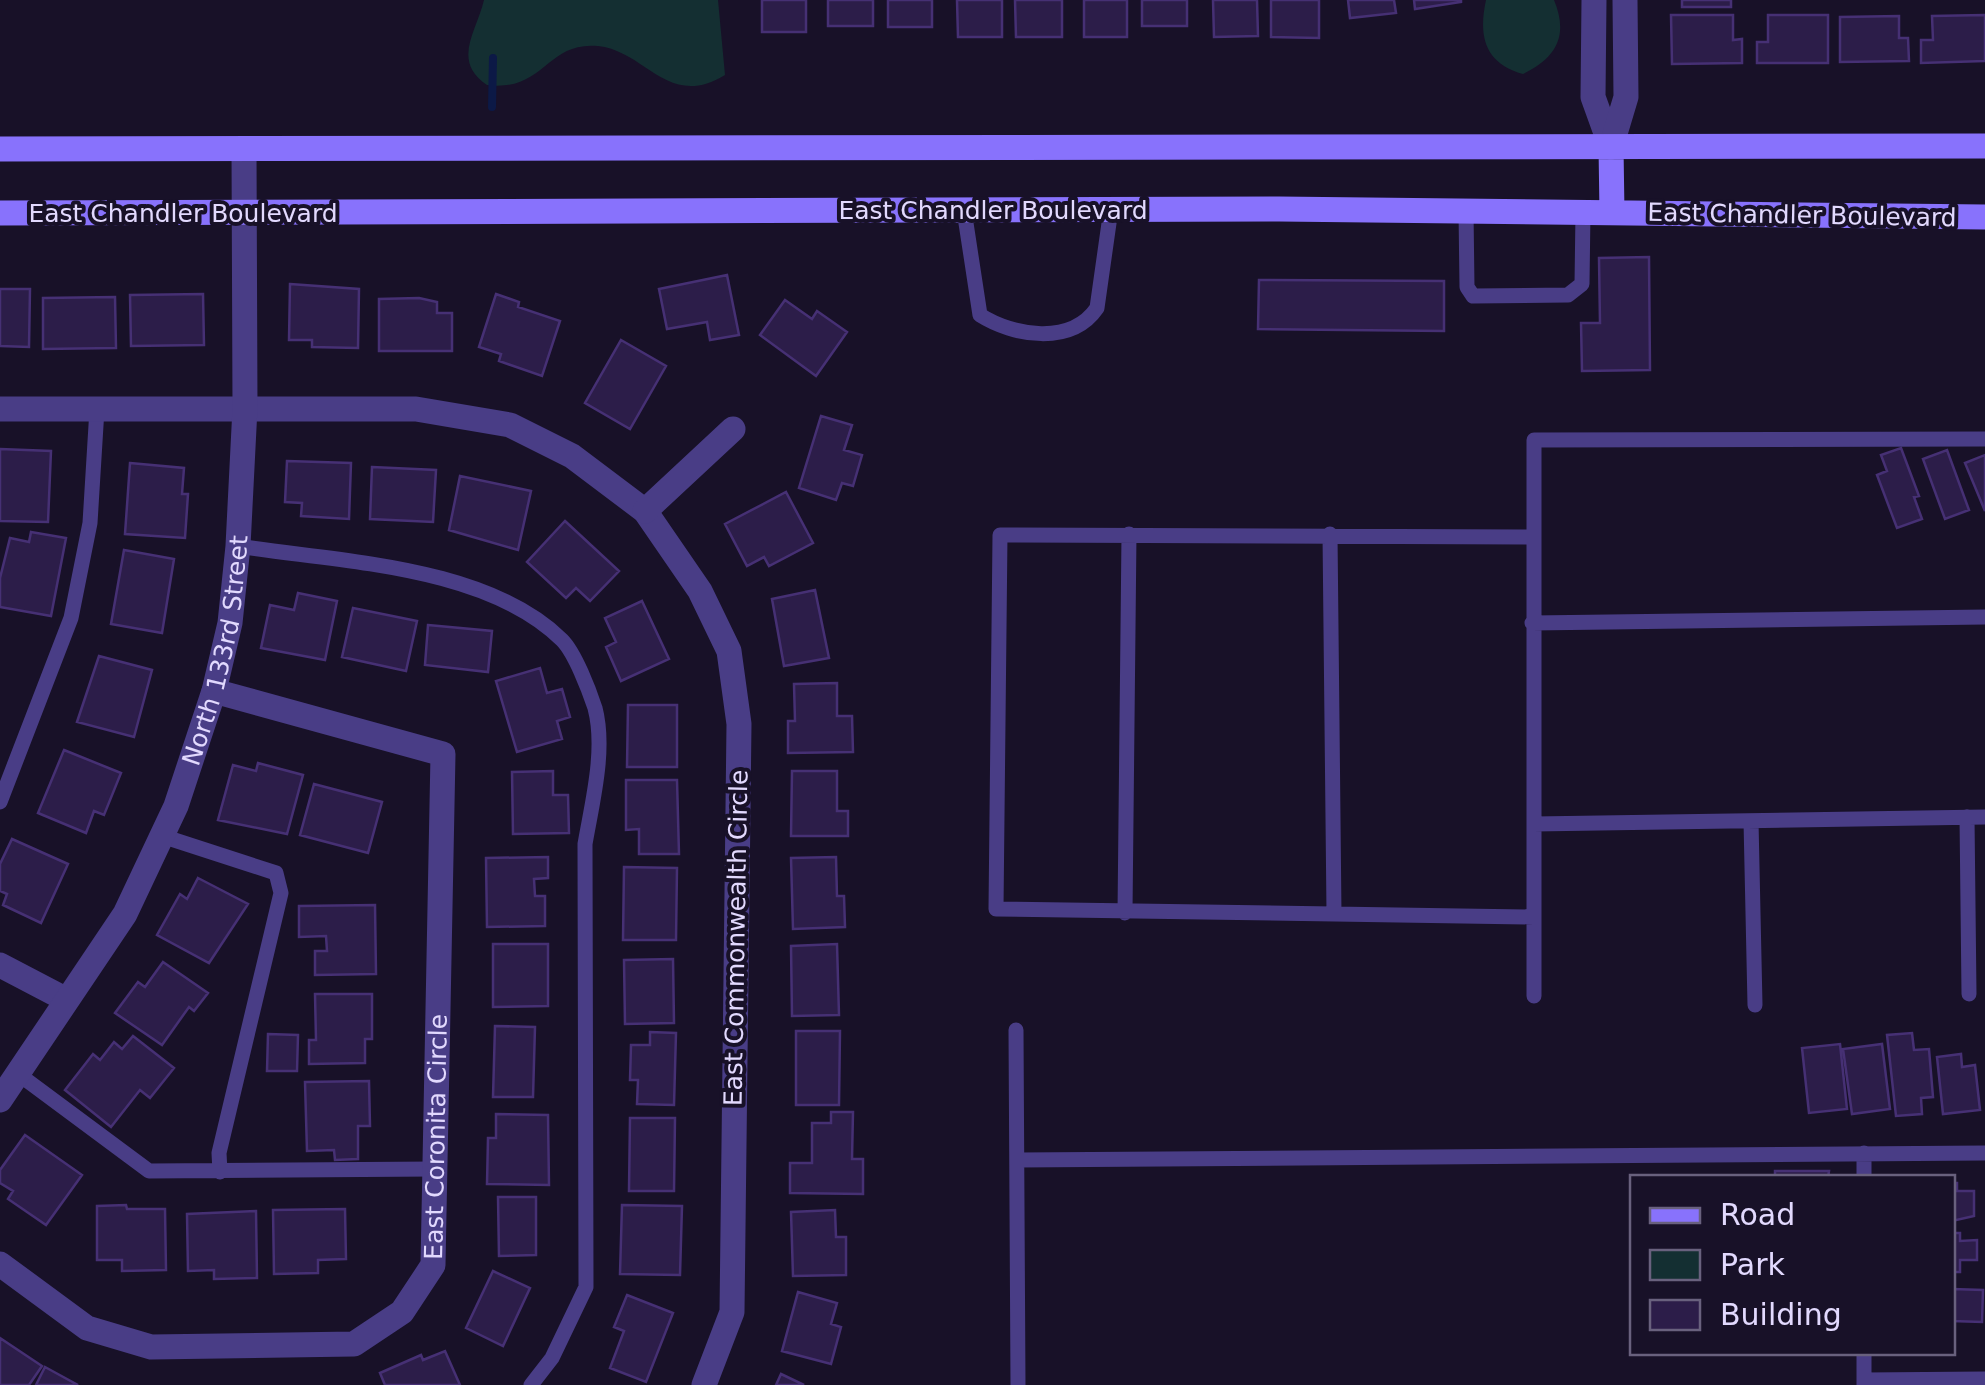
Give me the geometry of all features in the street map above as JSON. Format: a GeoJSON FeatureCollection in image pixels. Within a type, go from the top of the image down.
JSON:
{"type":"FeatureCollection","features":[{"type":"Feature","properties":{"kind":"main road"},"geometry":{"type":"LineString","coordinates":[[0,149],[1985,146]]}},
{"type":"Feature","properties":{"kind":"main road"},"geometry":{"type":"LineString","coordinates":[[1611,147],[1612,212]]}},
{"type":"Feature","properties":{"kind":"main road","name":"East Chandler Boulevard"},"geometry":{"type":"LineString","coordinates":[[0,213],[1111,210],[1985,217]]}},
{"type":"Feature","properties":{"kind":"street"},"geometry":{"type":"LineString","coordinates":[[1594,0],[1594,96],[1611,147]]}},
{"type":"Feature","properties":{"kind":"street"},"geometry":{"type":"LineString","coordinates":[[1611,147],[1626,98],[1625,0]]}},
{"type":"Feature","properties":{"kind":"street","name":"North 133rd Street"},"geometry":{"type":"LineString","coordinates":[[0,1100],[125,914],[162,836],[214,691],[230,622],[238,546],[245,408],[244,150]]}},
{"type":"Feature","properties":{"kind":"street","name":"East Commonwealth Circle"},"geometry":{"type":"LineString","coordinates":[[0,408],[416,409],[510,425],[572,456],[645,510],[700,591],[729,651],[738,724],[732,1312],[704,1385]]}},
{"type":"Feature","properties":{"kind":"street"},"geometry":{"type":"LineString","coordinates":[[645,510],[734,428]]}},
{"type":"Feature","properties":{"kind":"street","name":"East Coronita Circle"},"geometry":{"type":"LineString","coordinates":[[0,1264],[87,1328],[151,1347],[354,1344],[402,1312],[434,1264],[443,754],[214,691]]}},
{"type":"Feature","properties":{"kind":"street"},"geometry":{"type":"LineString","coordinates":[[0,965],[65,999]]}},
{"type":"Feature","properties":{"kind":"lane"},"geometry":{"type":"LineString","coordinates":[[964,210],[980,315],[1010,332],[1027,333],[1068,329],[1090,318],[1097,308],[1111,210]]}},
{"type":"Feature","properties":{"kind":"lane"},"geometry":{"type":"LineString","coordinates":[[1466,211],[1467,287],[1473,296],[1568,294],[1582,284],[1584,212]]}},
{"type":"Feature","properties":{"kind":"lane"},"geometry":{"type":"LineString","coordinates":[[0,802],[71,618],[90,523],[97,409]]}},
{"type":"Feature","properties":{"kind":"lane"},"geometry":{"type":"LineString","coordinates":[[1534,996],[1534,440],[1985,438]]}},
{"type":"Feature","properties":{"kind":"lane"},"geometry":{"type":"LineString","coordinates":[[1125,913],[1129,534]]}},
{"type":"Feature","properties":{"kind":"lane"},"geometry":{"type":"LineString","coordinates":[[1330,534],[1334,913]]}},
{"type":"Feature","properties":{"kind":"lane"},"geometry":{"type":"LineString","coordinates":[[1534,538],[1000,535],[996,909],[1534,917]]}},
{"type":"Feature","properties":{"kind":"lane"},"geometry":{"type":"LineString","coordinates":[[238,546],[436,577],[506,599],[564,642],[595,710],[596,775],[585,844],[586,1287],[552,1358],[530,1385]]}},
{"type":"Feature","properties":{"kind":"lane"},"geometry":{"type":"LineString","coordinates":[[1532,622],[1985,617]]}},
{"type":"Feature","properties":{"kind":"lane"},"geometry":{"type":"LineString","coordinates":[[1968,817],[1969,994]]}},
{"type":"Feature","properties":{"kind":"lane"},"geometry":{"type":"LineString","coordinates":[[1534,824],[1985,817]]}},
{"type":"Feature","properties":{"kind":"lane"},"geometry":{"type":"LineString","coordinates":[[1751,820],[1754,1005]]}},
{"type":"Feature","properties":{"kind":"lane"},"geometry":{"type":"LineString","coordinates":[[162,836],[276,874],[281,893],[219,1152],[220,1172]]}},
{"type":"Feature","properties":{"kind":"lane"},"geometry":{"type":"LineString","coordinates":[[1016,1030],[1018,1385]]}},
{"type":"Feature","properties":{"kind":"lane"},"geometry":{"type":"LineString","coordinates":[[17,1073],[149,1171],[435,1169]]}},
{"type":"Feature","properties":{"kind":"lane"},"geometry":{"type":"LineString","coordinates":[[1018,1160],[1985,1152]]}},
{"type":"Feature","properties":{"kind":"lane"},"geometry":{"type":"LineString","coordinates":[[1864,1154],[1864,1175]]}},
{"type":"Feature","properties":{"kind":"lane"},"geometry":{"type":"LineString","coordinates":[[1864,1355],[1864,1382],[1985,1379]]}},
{"type":"Feature","properties":{"kind":"green space"},"geometry":{"type":"Polygon","coordinates":[[[484,0],[718,0],[725,75],[705,84],[672,83],[615,50],[598,46],[567,51],[522,81],[487,85],[476,76],[468,56],[484,0]]]}},
{"type":"Feature","properties":{"kind":"green space"},"geometry":{"type":"Polygon","coordinates":[[[1486,0],[1554,0],[1559,35],[1544,61],[1523,74],[1492,56],[1484,37],[1486,0]]]}},
{"type":"Feature","properties":{"kind":"building"},"geometry":{"type":"Polygon","coordinates":[[[762,0],[806,0],[806,32],[762,32],[762,0]]]}},
{"type":"Feature","properties":{"kind":"building"},"geometry":{"type":"Polygon","coordinates":[[[828,0],[873,0],[873,26],[828,26],[828,0]]]}},
{"type":"Feature","properties":{"kind":"building"},"geometry":{"type":"Polygon","coordinates":[[[888,0],[932,0],[932,27],[888,27],[888,0]]]}},
{"type":"Feature","properties":{"kind":"building"},"geometry":{"type":"Polygon","coordinates":[[[957,0],[1002,0],[1002,37],[958,37],[957,0]]]}},
{"type":"Feature","properties":{"kind":"building"},"geometry":{"type":"Polygon","coordinates":[[[1015,0],[1062,0],[1062,37],[1016,37],[1015,0]]]}},
{"type":"Feature","properties":{"kind":"building"},"geometry":{"type":"Polygon","coordinates":[[[1084,0],[1127,0],[1127,37],[1084,37],[1084,0]]]}},
{"type":"Feature","properties":{"kind":"building"},"geometry":{"type":"Polygon","coordinates":[[[1142,0],[1187,0],[1187,26],[1142,26],[1142,0]]]}},
{"type":"Feature","properties":{"kind":"building"},"geometry":{"type":"Polygon","coordinates":[[[1213,0],[1257,0],[1258,36],[1214,37],[1213,0]]]}},
{"type":"Feature","properties":{"kind":"building"},"geometry":{"type":"Polygon","coordinates":[[[1271,0],[1319,0],[1319,38],[1271,37],[1271,0]]]}},
{"type":"Feature","properties":{"kind":"building"},"geometry":{"type":"Polygon","coordinates":[[[1348,0],[1394,0],[1396,13],[1350,18],[1348,0]]]}},
{"type":"Feature","properties":{"kind":"building"},"geometry":{"type":"Polygon","coordinates":[[[1414,0],[1461,0],[1461,2],[1415,9],[1414,0]]]}},
{"type":"Feature","properties":{"kind":"building"},"geometry":{"type":"Polygon","coordinates":[[[1682,0],[1731,0],[1731,7],[1682,7],[1682,0]]]}},
{"type":"Feature","properties":{"kind":"building"},"geometry":{"type":"Polygon","coordinates":[[[1671,15],[1733,15],[1733,40],[1742,39],[1742,63],[1672,64],[1671,15]]]}},
{"type":"Feature","properties":{"kind":"building"},"geometry":{"type":"Polygon","coordinates":[[[1768,15],[1828,15],[1828,63],[1757,63],[1757,42],[1768,42],[1768,15]]]}},
{"type":"Feature","properties":{"kind":"building"},"geometry":{"type":"Polygon","coordinates":[[[1985,15],[1985,61],[1921,63],[1921,40],[1933,40],[1932,16],[1985,15]]]}},
{"type":"Feature","properties":{"kind":"building"},"geometry":{"type":"Polygon","coordinates":[[[1899,16],[1899,38],[1908,38],[1909,61],[1840,62],[1840,17],[1899,16]]]}},
{"type":"Feature","properties":{"kind":"building"},"geometry":{"type":"Polygon","coordinates":[[[1649,257],[1650,370],[1582,371],[1581,323],[1600,323],[1599,258],[1649,257]]]}},
{"type":"Feature","properties":{"kind":"building"},"geometry":{"type":"Polygon","coordinates":[[[727,275],[739,335],[710,340],[707,322],[667,329],[659,289],[727,275]]]}},
{"type":"Feature","properties":{"kind":"building"},"geometry":{"type":"Polygon","coordinates":[[[1259,280],[1444,281],[1444,331],[1258,329],[1259,280]]]}},
{"type":"Feature","properties":{"kind":"building"},"geometry":{"type":"Polygon","coordinates":[[[290,284],[359,289],[358,348],[312,347],[312,340],[289,340],[290,284]]]}},
{"type":"Feature","properties":{"kind":"building"},"geometry":{"type":"Polygon","coordinates":[[[0,289],[30,289],[29,347],[0,346],[0,289]]]}},
{"type":"Feature","properties":{"kind":"building"},"geometry":{"type":"Polygon","coordinates":[[[203,294],[204,345],[131,346],[130,295],[203,294]]]}},
{"type":"Feature","properties":{"kind":"building"},"geometry":{"type":"Polygon","coordinates":[[[496,294],[519,302],[518,307],[560,321],[542,376],[499,361],[501,354],[479,347],[496,294]]]}},
{"type":"Feature","properties":{"kind":"building"},"geometry":{"type":"Polygon","coordinates":[[[115,297],[116,348],[43,349],[43,298],[115,297]]]}},
{"type":"Feature","properties":{"kind":"building"},"geometry":{"type":"Polygon","coordinates":[[[419,298],[437,302],[437,313],[452,313],[452,351],[379,351],[379,299],[419,298]]]}},
{"type":"Feature","properties":{"kind":"building"},"geometry":{"type":"Polygon","coordinates":[[[785,300],[812,319],[817,311],[847,332],[816,376],[760,335],[785,300]]]}},
{"type":"Feature","properties":{"kind":"building"},"geometry":{"type":"Polygon","coordinates":[[[621,340],[666,366],[630,429],[585,403],[621,340]]]}},
{"type":"Feature","properties":{"kind":"building"},"geometry":{"type":"Polygon","coordinates":[[[821,416],[852,425],[844,450],[862,455],[853,486],[842,483],[836,500],[799,488],[821,416]]]}},
{"type":"Feature","properties":{"kind":"building"},"geometry":{"type":"Polygon","coordinates":[[[1901,448],[1919,496],[1914,497],[1922,519],[1897,528],[1877,475],[1887,471],[1881,455],[1901,448]]]}},
{"type":"Feature","properties":{"kind":"building"},"geometry":{"type":"Polygon","coordinates":[[[0,449],[51,451],[48,522],[0,521],[0,449]]]}},
{"type":"Feature","properties":{"kind":"building"},"geometry":{"type":"Polygon","coordinates":[[[1947,450],[1969,510],[1945,519],[1923,459],[1947,450]]]}},
{"type":"Feature","properties":{"kind":"building"},"geometry":{"type":"Polygon","coordinates":[[[1985,455],[1985,511],[1965,463],[1985,455]]]}},
{"type":"Feature","properties":{"kind":"building"},"geometry":{"type":"Polygon","coordinates":[[[287,461],[351,463],[349,519],[301,516],[302,503],[285,502],[287,461]]]}},
{"type":"Feature","properties":{"kind":"building"},"geometry":{"type":"Polygon","coordinates":[[[130,463],[184,468],[182,494],[188,494],[185,538],[125,534],[130,463]]]}},
{"type":"Feature","properties":{"kind":"building"},"geometry":{"type":"Polygon","coordinates":[[[372,467],[436,470],[433,522],[370,519],[372,467]]]}},
{"type":"Feature","properties":{"kind":"building"},"geometry":{"type":"Polygon","coordinates":[[[460,476],[531,491],[518,550],[449,530],[460,476]]]}},
{"type":"Feature","properties":{"kind":"building"},"geometry":{"type":"Polygon","coordinates":[[[786,492],[813,543],[769,566],[764,557],[747,566],[725,524],[786,492]]]}},
{"type":"Feature","properties":{"kind":"building"},"geometry":{"type":"Polygon","coordinates":[[[565,521],[619,571],[590,601],[576,588],[566,598],[527,562],[565,521]]]}},
{"type":"Feature","properties":{"kind":"building"},"geometry":{"type":"Polygon","coordinates":[[[31,532],[66,538],[51,616],[0,607],[0,578],[10,538],[29,542],[31,532]]]}},
{"type":"Feature","properties":{"kind":"building"},"geometry":{"type":"Polygon","coordinates":[[[124,550],[174,559],[162,633],[111,624],[124,550]]]}},
{"type":"Feature","properties":{"kind":"building"},"geometry":{"type":"Polygon","coordinates":[[[815,590],[829,658],[784,666],[772,599],[815,590]]]}},
{"type":"Feature","properties":{"kind":"building"},"geometry":{"type":"Polygon","coordinates":[[[298,593],[337,601],[325,660],[261,648],[270,605],[294,610],[298,593]]]}},
{"type":"Feature","properties":{"kind":"building"},"geometry":{"type":"Polygon","coordinates":[[[642,601],[669,659],[621,681],[606,647],[616,642],[605,618],[642,601]]]}},
{"type":"Feature","properties":{"kind":"building"},"geometry":{"type":"Polygon","coordinates":[[[353,608],[417,621],[406,671],[342,657],[353,608]]]}},
{"type":"Feature","properties":{"kind":"building"},"geometry":{"type":"Polygon","coordinates":[[[428,625],[492,631],[488,672],[425,665],[428,625]]]}},
{"type":"Feature","properties":{"kind":"building"},"geometry":{"type":"Polygon","coordinates":[[[99,656],[152,670],[134,737],[77,722],[99,656]]]}},
{"type":"Feature","properties":{"kind":"building"},"geometry":{"type":"Polygon","coordinates":[[[540,668],[547,693],[562,689],[570,717],[557,721],[562,739],[517,752],[496,681],[540,668]]]}},
{"type":"Feature","properties":{"kind":"building"},"geometry":{"type":"Polygon","coordinates":[[[837,683],[837,716],[852,716],[853,752],[788,753],[788,721],[795,721],[794,684],[837,683]]]}},
{"type":"Feature","properties":{"kind":"building"},"geometry":{"type":"Polygon","coordinates":[[[628,705],[677,705],[677,767],[627,767],[628,705]]]}},
{"type":"Feature","properties":{"kind":"building"},"geometry":{"type":"Polygon","coordinates":[[[64,750],[121,773],[104,815],[94,811],[86,833],[38,813],[64,750]]]}},
{"type":"Feature","properties":{"kind":"building"},"geometry":{"type":"Polygon","coordinates":[[[258,763],[303,775],[287,834],[218,820],[233,765],[256,771],[258,763]]]}},
{"type":"Feature","properties":{"kind":"building"},"geometry":{"type":"Polygon","coordinates":[[[553,771],[553,795],[568,795],[569,833],[513,834],[512,772],[553,771]]]}},
{"type":"Feature","properties":{"kind":"building"},"geometry":{"type":"Polygon","coordinates":[[[792,771],[837,771],[837,811],[848,811],[848,836],[791,836],[792,771]]]}},
{"type":"Feature","properties":{"kind":"building"},"geometry":{"type":"Polygon","coordinates":[[[626,780],[677,780],[679,854],[639,854],[639,829],[626,830],[626,780]]]}},
{"type":"Feature","properties":{"kind":"building"},"geometry":{"type":"Polygon","coordinates":[[[314,784],[382,802],[368,853],[300,835],[314,784]]]}},
{"type":"Feature","properties":{"kind":"building"},"geometry":{"type":"Polygon","coordinates":[[[12,839],[68,864],[41,923],[3,905],[7,894],[0,891],[0,864],[12,839]]]}},
{"type":"Feature","properties":{"kind":"building"},"geometry":{"type":"Polygon","coordinates":[[[548,857],[548,878],[534,879],[535,896],[545,896],[545,926],[487,927],[486,858],[548,857]]]}},
{"type":"Feature","properties":{"kind":"building"},"geometry":{"type":"Polygon","coordinates":[[[836,857],[837,896],[844,896],[845,927],[793,929],[791,858],[836,857]]]}},
{"type":"Feature","properties":{"kind":"building"},"geometry":{"type":"Polygon","coordinates":[[[624,867],[677,868],[676,940],[623,940],[624,867]]]}},
{"type":"Feature","properties":{"kind":"building"},"geometry":{"type":"Polygon","coordinates":[[[198,878],[248,904],[209,963],[157,935],[180,894],[187,899],[198,878]]]}},
{"type":"Feature","properties":{"kind":"building"},"geometry":{"type":"Polygon","coordinates":[[[375,905],[376,974],[315,975],[315,951],[327,951],[326,936],[299,937],[299,906],[375,905]]]}},
{"type":"Feature","properties":{"kind":"building"},"geometry":{"type":"Polygon","coordinates":[[[493,944],[548,944],[548,1006],[493,1007],[493,944]]]}},
{"type":"Feature","properties":{"kind":"building"},"geometry":{"type":"Polygon","coordinates":[[[837,944],[839,1015],[792,1016],[791,946],[837,944]]]}},
{"type":"Feature","properties":{"kind":"building"},"geometry":{"type":"Polygon","coordinates":[[[673,959],[674,1023],[625,1024],[624,960],[673,959]]]}},
{"type":"Feature","properties":{"kind":"building"},"geometry":{"type":"Polygon","coordinates":[[[163,962],[208,993],[194,1011],[189,1007],[162,1045],[115,1013],[138,982],[145,987],[163,962]]]}},
{"type":"Feature","properties":{"kind":"building"},"geometry":{"type":"Polygon","coordinates":[[[315,994],[372,994],[372,1039],[365,1039],[365,1063],[309,1064],[309,1040],[316,1040],[315,994]]]}},
{"type":"Feature","properties":{"kind":"building"},"geometry":{"type":"Polygon","coordinates":[[[495,1026],[535,1027],[533,1097],[493,1097],[495,1026]]]}},
{"type":"Feature","properties":{"kind":"building"},"geometry":{"type":"Polygon","coordinates":[[[796,1031],[840,1031],[839,1105],[796,1105],[796,1031]]]}},
{"type":"Feature","properties":{"kind":"building"},"geometry":{"type":"Polygon","coordinates":[[[650,1032],[676,1033],[674,1105],[637,1104],[638,1080],[630,1080],[631,1045],[650,1045],[650,1032]]]}},
{"type":"Feature","properties":{"kind":"building"},"geometry":{"type":"Polygon","coordinates":[[[1912,1033],[1914,1050],[1929,1049],[1933,1097],[1921,1098],[1922,1114],[1896,1116],[1887,1035],[1912,1033]]]}},
{"type":"Feature","properties":{"kind":"building"},"geometry":{"type":"Polygon","coordinates":[[[268,1034],[298,1035],[297,1071],[267,1071],[268,1034]]]}},
{"type":"Feature","properties":{"kind":"building"},"geometry":{"type":"Polygon","coordinates":[[[133,1036],[174,1068],[150,1098],[140,1090],[111,1127],[65,1090],[93,1054],[100,1060],[114,1042],[122,1049],[133,1036]]]}},
{"type":"Feature","properties":{"kind":"building"},"geometry":{"type":"Polygon","coordinates":[[[1840,1044],[1847,1109],[1809,1113],[1802,1048],[1840,1044]]]}},
{"type":"Feature","properties":{"kind":"building"},"geometry":{"type":"Polygon","coordinates":[[[1882,1044],[1890,1109],[1852,1114],[1843,1049],[1882,1044]]]}},
{"type":"Feature","properties":{"kind":"building"},"geometry":{"type":"Polygon","coordinates":[[[1961,1054],[1962,1067],[1975,1065],[1980,1110],[1943,1114],[1937,1057],[1961,1054]]]}},
{"type":"Feature","properties":{"kind":"building"},"geometry":{"type":"Polygon","coordinates":[[[369,1081],[370,1126],[358,1126],[358,1159],[335,1160],[334,1150],[307,1151],[305,1082],[369,1081]]]}},
{"type":"Feature","properties":{"kind":"building"},"geometry":{"type":"Polygon","coordinates":[[[831,1112],[853,1112],[852,1159],[863,1159],[863,1194],[790,1193],[790,1163],[812,1163],[812,1123],[831,1123],[831,1112]]]}},
{"type":"Feature","properties":{"kind":"building"},"geometry":{"type":"Polygon","coordinates":[[[496,1114],[548,1115],[549,1185],[487,1184],[488,1138],[496,1138],[496,1114]]]}},
{"type":"Feature","properties":{"kind":"building"},"geometry":{"type":"Polygon","coordinates":[[[630,1118],[675,1118],[674,1191],[629,1191],[630,1118]]]}},
{"type":"Feature","properties":{"kind":"building"},"geometry":{"type":"Polygon","coordinates":[[[25,1135],[82,1175],[46,1225],[8,1199],[13,1191],[0,1183],[0,1170],[25,1135]]]}},
{"type":"Feature","properties":{"kind":"building"},"geometry":{"type":"Polygon","coordinates":[[[1775,1171],[1829,1171],[1828,1175],[1775,1175],[1775,1171]]]}},
{"type":"Feature","properties":{"kind":"building"},"geometry":{"type":"Polygon","coordinates":[[[1955,1183],[1957,1191],[1974,1191],[1974,1216],[1955,1220],[1955,1183]]]}},
{"type":"Feature","properties":{"kind":"building"},"geometry":{"type":"Polygon","coordinates":[[[498,1197],[536,1197],[536,1255],[499,1256],[498,1197]]]}},
{"type":"Feature","properties":{"kind":"building"},"geometry":{"type":"Polygon","coordinates":[[[126,1205],[127,1209],[165,1209],[166,1270],[122,1271],[122,1260],[97,1260],[97,1206],[126,1205]]]}},
{"type":"Feature","properties":{"kind":"building"},"geometry":{"type":"Polygon","coordinates":[[[622,1205],[682,1206],[680,1275],[620,1274],[622,1205]]]}},
{"type":"Feature","properties":{"kind":"building"},"geometry":{"type":"Polygon","coordinates":[[[345,1209],[346,1259],[318,1260],[318,1273],[274,1274],[273,1210],[345,1209]]]}},
{"type":"Feature","properties":{"kind":"building"},"geometry":{"type":"Polygon","coordinates":[[[835,1210],[836,1237],[846,1237],[846,1275],[793,1276],[791,1212],[835,1210]]]}},
{"type":"Feature","properties":{"kind":"building"},"geometry":{"type":"Polygon","coordinates":[[[256,1211],[257,1278],[214,1279],[214,1270],[188,1271],[187,1214],[256,1211]]]}},
{"type":"Feature","properties":{"kind":"building"},"geometry":{"type":"Polygon","coordinates":[[[1955,1233],[1960,1233],[1960,1241],[1977,1240],[1977,1260],[1960,1260],[1960,1272],[1955,1272],[1955,1233]]]}},
{"type":"Feature","properties":{"kind":"building"},"geometry":{"type":"Polygon","coordinates":[[[493,1271],[530,1288],[503,1346],[466,1328],[493,1271]]]}},
{"type":"Feature","properties":{"kind":"building"},"geometry":{"type":"Polygon","coordinates":[[[1955,1289],[1983,1290],[1982,1322],[1955,1321],[1955,1289]]]}},
{"type":"Feature","properties":{"kind":"building"},"geometry":{"type":"Polygon","coordinates":[[[798,1292],[837,1303],[831,1324],[841,1327],[831,1364],[782,1351],[798,1292]]]}},
{"type":"Feature","properties":{"kind":"building"},"geometry":{"type":"Polygon","coordinates":[[[627,1295],[673,1313],[646,1382],[610,1368],[624,1331],[614,1327],[627,1295]]]}},
{"type":"Feature","properties":{"kind":"building"},"geometry":{"type":"Polygon","coordinates":[[[0,1338],[42,1366],[29,1385],[0,1385],[0,1338]]]}},
{"type":"Feature","properties":{"kind":"building"},"geometry":{"type":"Polygon","coordinates":[[[445,1351],[460,1385],[385,1385],[380,1373],[421,1355],[423,1360],[445,1351]]]}},
{"type":"Feature","properties":{"kind":"building"},"geometry":{"type":"Polygon","coordinates":[[[45,1367],[78,1385],[36,1385],[45,1367]]]}},
{"type":"Feature","properties":{"kind":"building"},"geometry":{"type":"Polygon","coordinates":[[[781,1374],[804,1385],[776,1385],[781,1374]]]}},
{"type":"Feature","properties":{"kind":"waterway"},"geometry":{"type":"LineString","coordinates":[[492,107],[493,58]]}}]}
